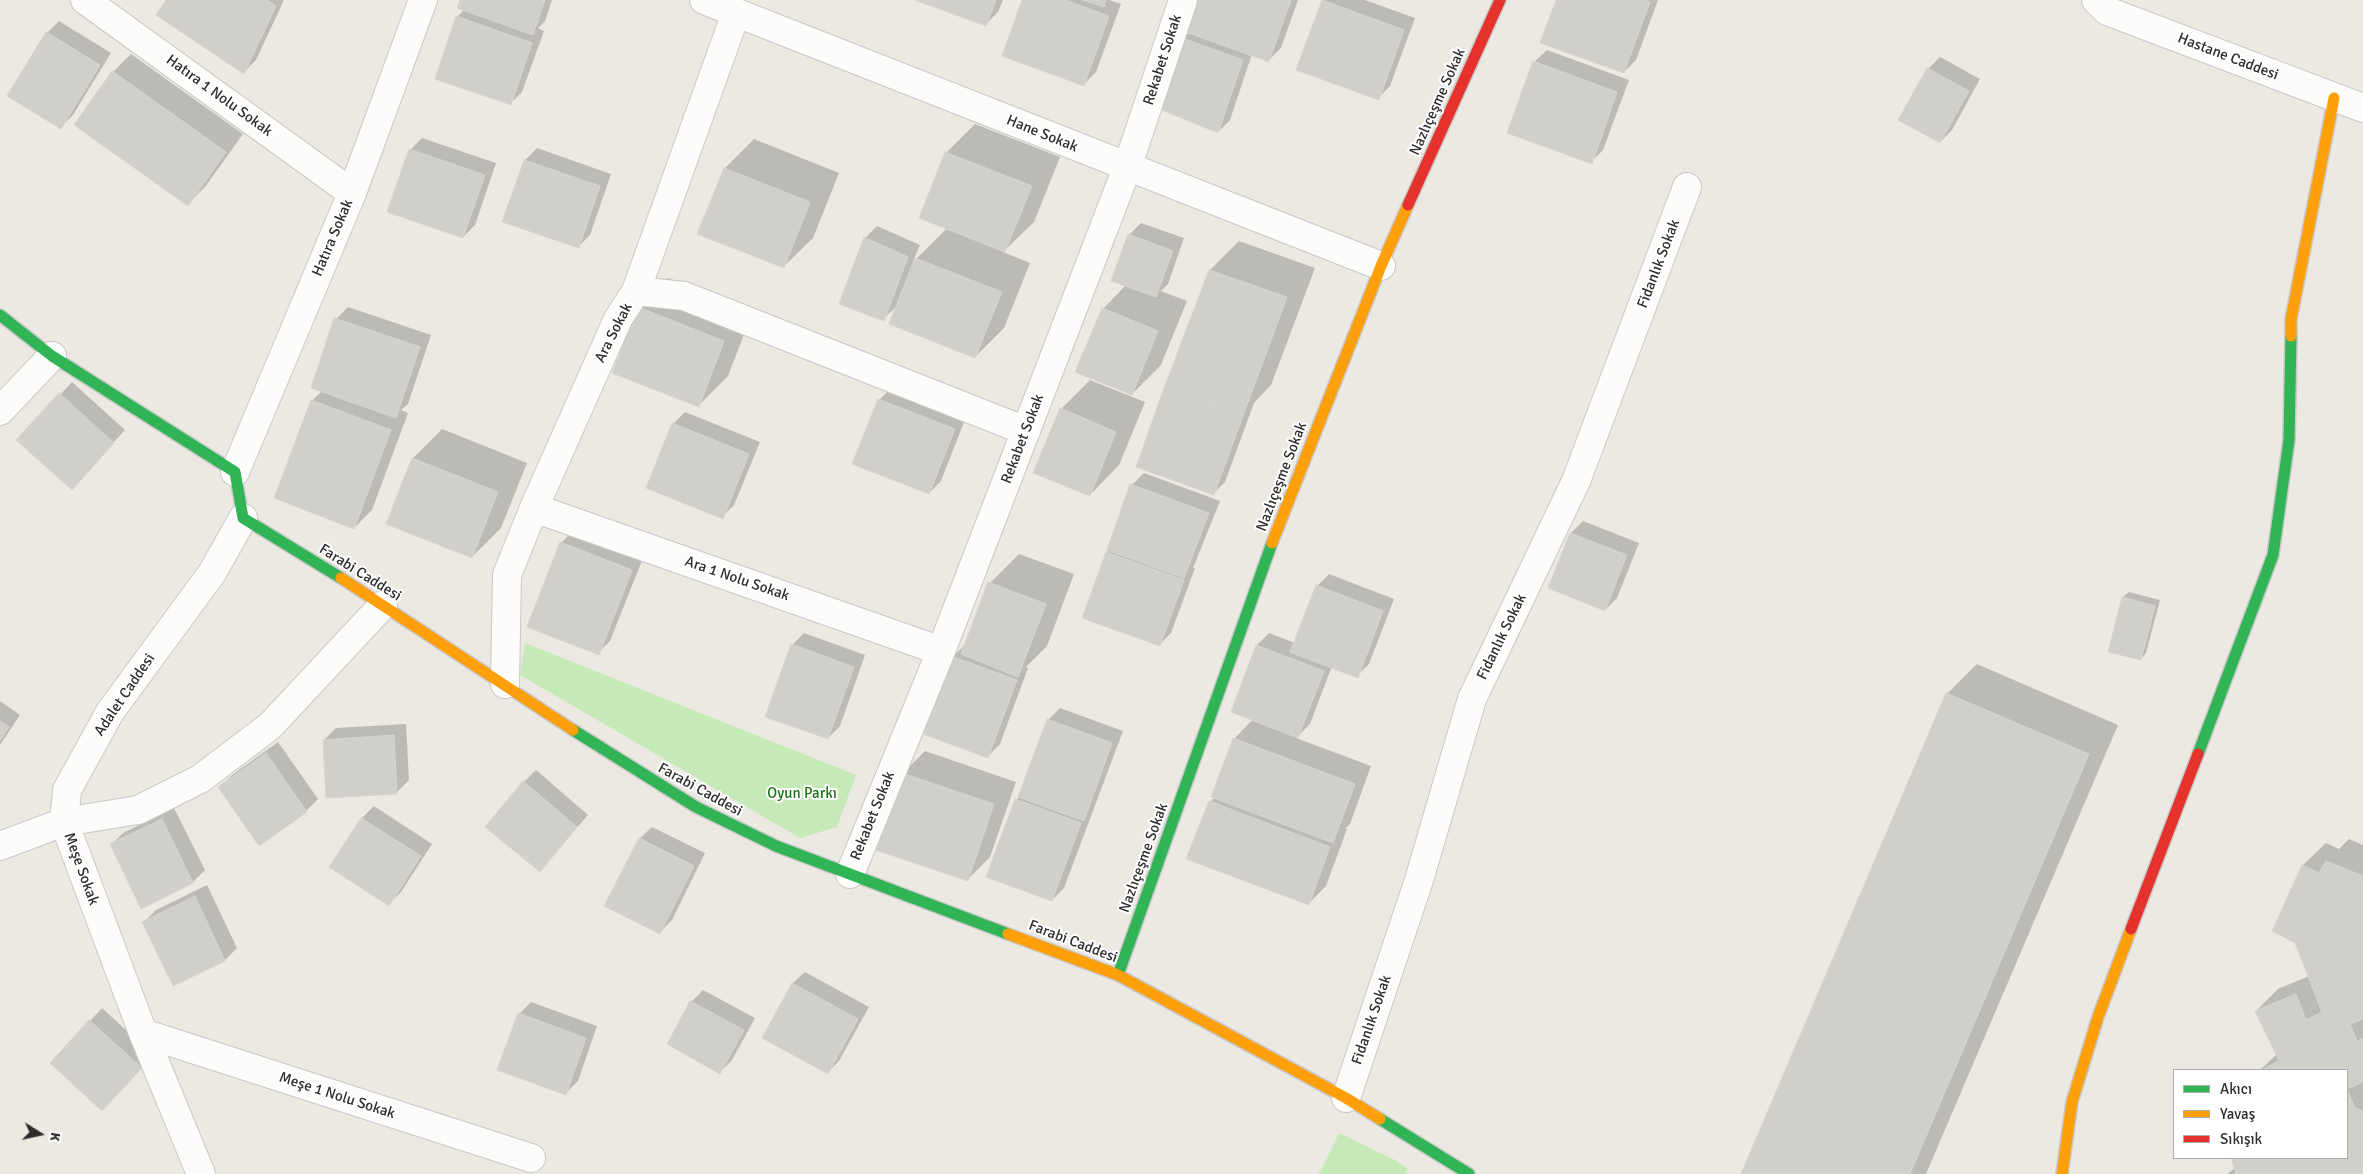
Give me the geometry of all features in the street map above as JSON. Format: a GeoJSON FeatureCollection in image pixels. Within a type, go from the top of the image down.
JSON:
{"type":"FeatureCollection","features":[{"type":"Feature","properties":{"kind":"street","name":"Hatıra 1 Nolu Sokak"},"geometry":{"type":"LineString","coordinates":[[85,0],[352,193]]}},
{"type":"Feature","properties":{"kind":"street","name":"Hatıra Sokak"},"geometry":{"type":"LineString","coordinates":[[235,472],[352,193],[423,0]]}},
{"type":"Feature","properties":{"kind":"street","name":"Hane Sokak"},"geometry":{"type":"LineString","coordinates":[[704,0],[1127,168],[1381,266]]}},
{"type":"Feature","properties":{"kind":"street","name":"Rekabet Sokak"},"geometry":{"type":"LineString","coordinates":[[850,874],[941,651],[1127,168],[1183,0]]}},
{"type":"Feature","properties":{"kind":"street","name":"Nazlıçeşme Sokak"},"geometry":{"type":"LineString","coordinates":[[1118,975],[1267,556],[1381,266],[1500,0]]}},
{"type":"Feature","properties":{"kind":"street","name":"Hastane Caddesi"},"geometry":{"type":"LineString","coordinates":[[2096,0],[2107,11],[2363,108]]}},
{"type":"Feature","properties":{"kind":"street"},"geometry":{"type":"LineString","coordinates":[[636,291],[736,13]]}},
{"type":"Feature","properties":{"kind":"street"},"geometry":{"type":"LineString","coordinates":[[2062,1174],[2072,1102],[2098,1016],[2273,555],[2289,440],[2291,319],[2334,98]]}},
{"type":"Feature","properties":{"kind":"street","name":"Fidanlık Sokak"},"geometry":{"type":"LineString","coordinates":[[1346,1098],[1419,880],[1472,699],[1576,481],[1688,187]]}},
{"type":"Feature","properties":{"kind":"street","name":"Ara Sokak"},"geometry":{"type":"LineString","coordinates":[[505,684],[507,575],[534,508],[618,319],[636,291],[684,296],[1026,431]]}},
{"type":"Feature","properties":{"kind":"street"},"geometry":{"type":"LineString","coordinates":[[0,314],[52,356],[235,472],[243,518]]}},
{"type":"Feature","properties":{"kind":"street"},"geometry":{"type":"LineString","coordinates":[[0,410],[52,356]]}},
{"type":"Feature","properties":{"kind":"street","name":"Ara 1 Nolu Sokak"},"geometry":{"type":"LineString","coordinates":[[534,508],[941,651]]}},
{"type":"Feature","properties":{"kind":"street","name":"Farabi Caddesi"},"geometry":{"type":"LineString","coordinates":[[243,518],[383,605],[626,764],[696,807],[776,846],[1118,975],[1346,1098],[1469,1174]]}},
{"type":"Feature","properties":{"kind":"street","name":"Adalet Caddesi"},"geometry":{"type":"LineString","coordinates":[[64,822],[67,790],[110,712],[212,573],[243,518]]}},
{"type":"Feature","properties":{"kind":"street","name":"Meşe Sokak"},"geometry":{"type":"LineString","coordinates":[[201,1174],[143,1033],[64,822],[138,810],[200,779],[270,726],[383,605]]}},
{"type":"Feature","properties":{"kind":"street"},"geometry":{"type":"LineString","coordinates":[[0,846],[64,822]]}},
{"type":"Feature","properties":{"kind":"street","name":"Meşe 1 Nolu Sokak"},"geometry":{"type":"LineString","coordinates":[[143,1033],[531,1158]]}},
{"type":"Feature","properties":{"kind":"green space","name":"Oyun Parkı"},"geometry":{"type":"Polygon","coordinates":[[[525,643],[856,775],[837,827],[800,838],[520,675],[525,643]]]}},
{"type":"Feature","properties":{"kind":"green space"},"geometry":{"type":"Polygon","coordinates":[[[1339,1133],[1395,1160],[1408,1169],[1405,1174],[1319,1174],[1339,1133]]]}},
{"type":"Feature","properties":{"kind":"building"},"geometry":{"type":"Polygon","coordinates":[[[166,0],[267,0],[276,6],[244,74],[156,15],[166,0]]]}},
{"type":"Feature","properties":{"kind":"building"},"geometry":{"type":"Polygon","coordinates":[[[460,0],[545,0],[533,35],[457,8],[460,0]]]}},
{"type":"Feature","properties":{"kind":"building"},"geometry":{"type":"Polygon","coordinates":[[[915,0],[996,0],[986,26],[915,0]]]}},
{"type":"Feature","properties":{"kind":"building"},"geometry":{"type":"Polygon","coordinates":[[[1022,0],[1065,0],[1109,16],[1084,86],[1002,56],[1022,0]]]}},
{"type":"Feature","properties":{"kind":"building"},"geometry":{"type":"Polygon","coordinates":[[[1083,0],[1106,0],[1104,7],[1083,0]]]}},
{"type":"Feature","properties":{"kind":"building"},"geometry":{"type":"Polygon","coordinates":[[[1198,0],[1291,0],[1269,62],[1186,32],[1198,0]]]}},
{"type":"Feature","properties":{"kind":"building"},"geometry":{"type":"Polygon","coordinates":[[[1322,0],[1404,30],[1379,100],[1296,70],[1322,0]]]}},
{"type":"Feature","properties":{"kind":"building"},"geometry":{"type":"Polygon","coordinates":[[[1556,0],[1645,0],[1650,2],[1624,73],[1540,43],[1556,0]]]}},
{"type":"Feature","properties":{"kind":"building"},"geometry":{"type":"Polygon","coordinates":[[[456,16],[532,43],[511,105],[435,79],[456,16]]]}},
{"type":"Feature","properties":{"kind":"building"},"geometry":{"type":"Polygon","coordinates":[[[46,32],[100,65],[61,129],[7,96],[46,32]]]}},
{"type":"Feature","properties":{"kind":"building"},"geometry":{"type":"Polygon","coordinates":[[[1182,38],[1243,60],[1218,133],[1157,108],[1182,38]]]}},
{"type":"Feature","properties":{"kind":"building"},"geometry":{"type":"Polygon","coordinates":[[[1533,61],[1617,92],[1592,164],[1507,133],[1533,61]]]}},
{"type":"Feature","properties":{"kind":"building"},"geometry":{"type":"Polygon","coordinates":[[[1927,68],[1969,91],[1940,143],[1898,120],[1927,68]]]}},
{"type":"Feature","properties":{"kind":"building"},"geometry":{"type":"Polygon","coordinates":[[[112,71],[226,152],[188,206],[74,125],[112,71]]]}},
{"type":"Feature","properties":{"kind":"building"},"geometry":{"type":"Polygon","coordinates":[[[409,149],[485,175],[463,238],[387,212],[409,149]]]}},
{"type":"Feature","properties":{"kind":"building"},"geometry":{"type":"Polygon","coordinates":[[[945,152],[1032,186],[1005,252],[919,218],[945,152]]]}},
{"type":"Feature","properties":{"kind":"building"},"geometry":{"type":"Polygon","coordinates":[[[524,160],[600,186],[579,248],[502,222],[524,160]]]}},
{"type":"Feature","properties":{"kind":"building"},"geometry":{"type":"Polygon","coordinates":[[[724,168],[810,202],[784,268],[697,234],[724,168]]]}},
{"type":"Feature","properties":{"kind":"building"},"geometry":{"type":"Polygon","coordinates":[[[1128,234],[1173,251],[1156,297],[1111,281],[1128,234]]]}},
{"type":"Feature","properties":{"kind":"building"},"geometry":{"type":"Polygon","coordinates":[[[864,237],[908,257],[884,321],[839,304],[864,237]]]}},
{"type":"Feature","properties":{"kind":"building"},"geometry":{"type":"Polygon","coordinates":[[[915,258],[1002,292],[975,358],[889,324],[915,258]]]}},
{"type":"Feature","properties":{"kind":"building"},"geometry":{"type":"Polygon","coordinates":[[[1209,270],[1287,297],[1243,416],[1164,388],[1209,270]]]}},
{"type":"Feature","properties":{"kind":"building"},"geometry":{"type":"Polygon","coordinates":[[[638,307],[724,341],[699,407],[612,373],[638,307]]]}},
{"type":"Feature","properties":{"kind":"building"},"geometry":{"type":"Polygon","coordinates":[[[1102,308],[1158,331],[1132,395],[1075,372],[1102,308]]]}},
{"type":"Feature","properties":{"kind":"building"},"geometry":{"type":"Polygon","coordinates":[[[334,318],[420,347],[396,418],[311,388],[334,318]]]}},
{"type":"Feature","properties":{"kind":"building"},"geometry":{"type":"Polygon","coordinates":[[[1164,388],[1243,416],[1214,495],[1136,467],[1164,388]]]}},
{"type":"Feature","properties":{"kind":"building"},"geometry":{"type":"Polygon","coordinates":[[[59,393],[114,443],[72,490],[16,440],[59,393]]]}},
{"type":"Feature","properties":{"kind":"building"},"geometry":{"type":"Polygon","coordinates":[[[878,399],[955,429],[929,494],[852,464],[878,399]]]}},
{"type":"Feature","properties":{"kind":"building"},"geometry":{"type":"Polygon","coordinates":[[[311,400],[391,430],[354,529],[274,498],[311,400]]]}},
{"type":"Feature","properties":{"kind":"building"},"geometry":{"type":"Polygon","coordinates":[[[1060,408],[1116,432],[1090,496],[1033,473],[1060,408]]]}},
{"type":"Feature","properties":{"kind":"building"},"geometry":{"type":"Polygon","coordinates":[[[672,423],[749,454],[723,519],[646,488],[672,423]]]}},
{"type":"Feature","properties":{"kind":"building"},"geometry":{"type":"Polygon","coordinates":[[[412,458],[498,492],[472,558],[386,524],[412,458]]]}},
{"type":"Feature","properties":{"kind":"building"},"geometry":{"type":"Polygon","coordinates":[[[1130,484],[1209,513],[1184,578],[1107,550],[1130,484]]]}},
{"type":"Feature","properties":{"kind":"building"},"geometry":{"type":"Polygon","coordinates":[[[1570,533],[1627,555],[1605,611],[1548,588],[1570,533]]]}},
{"type":"Feature","properties":{"kind":"building"},"geometry":{"type":"Polygon","coordinates":[[[560,542],[632,570],[599,655],[527,627],[560,542]]]}},
{"type":"Feature","properties":{"kind":"building"},"geometry":{"type":"Polygon","coordinates":[[[1106,552],[1184,580],[1160,646],[1082,618],[1106,552]]]}},
{"type":"Feature","properties":{"kind":"building"},"geometry":{"type":"Polygon","coordinates":[[[988,582],[1046,604],[1018,677],[961,654],[988,582]]]}},
{"type":"Feature","properties":{"kind":"building"},"geometry":{"type":"Polygon","coordinates":[[[1316,585],[1383,611],[1358,678],[1290,652],[1316,585]]]}},
{"type":"Feature","properties":{"kind":"building"},"geometry":{"type":"Polygon","coordinates":[[[2122,597],[2155,606],[2141,660],[2108,652],[2122,597]]]}},
{"type":"Feature","properties":{"kind":"building"},"geometry":{"type":"Polygon","coordinates":[[[791,644],[854,667],[828,739],[765,717],[791,644]]]}},
{"type":"Feature","properties":{"kind":"building"},"geometry":{"type":"Polygon","coordinates":[[[1256,645],[1324,671],[1298,738],[1231,712],[1256,645]]]}},
{"type":"Feature","properties":{"kind":"building"},"geometry":{"type":"Polygon","coordinates":[[[951,656],[1017,680],[988,758],[923,734],[951,656]]]}},
{"type":"Feature","properties":{"kind":"building"},"geometry":{"type":"Polygon","coordinates":[[[1946,693],[2089,754],[1910,1174],[1741,1174],[1946,693]]]}},
{"type":"Feature","properties":{"kind":"building"},"geometry":{"type":"Polygon","coordinates":[[[1047,719],[1112,743],[1084,821],[1018,797],[1047,719]]]}},
{"type":"Feature","properties":{"kind":"building"},"geometry":{"type":"Polygon","coordinates":[[[0,721],[9,727],[0,741],[0,721]]]}},
{"type":"Feature","properties":{"kind":"building"},"geometry":{"type":"Polygon","coordinates":[[[394,735],[397,794],[326,798],[323,740],[394,735]]]}},
{"type":"Feature","properties":{"kind":"building"},"geometry":{"type":"Polygon","coordinates":[[[1233,738],[1355,784],[1333,843],[1211,797],[1233,738]]]}},
{"type":"Feature","properties":{"kind":"building"},"geometry":{"type":"Polygon","coordinates":[[[266,753],[307,812],[259,846],[218,787],[266,753]]]}},
{"type":"Feature","properties":{"kind":"building"},"geometry":{"type":"Polygon","coordinates":[[[902,773],[994,804],[968,881],[876,850],[902,773]]]}},
{"type":"Feature","properties":{"kind":"building"},"geometry":{"type":"Polygon","coordinates":[[[523,781],[577,827],[540,872],[485,827],[523,781]]]}},
{"type":"Feature","properties":{"kind":"building"},"geometry":{"type":"Polygon","coordinates":[[[1015,799],[1081,823],[1052,901],[986,877],[1015,799]]]}},
{"type":"Feature","properties":{"kind":"building"},"geometry":{"type":"Polygon","coordinates":[[[1209,801],[1330,847],[1309,905],[1186,859],[1209,801]]]}},
{"type":"Feature","properties":{"kind":"building"},"geometry":{"type":"Polygon","coordinates":[[[361,818],[421,856],[389,906],[329,867],[361,818]]]}},
{"type":"Feature","properties":{"kind":"building"},"geometry":{"type":"Polygon","coordinates":[[[162,819],[193,883],[141,909],[110,844],[162,819]]]}},
{"type":"Feature","properties":{"kind":"building"},"geometry":{"type":"Polygon","coordinates":[[[639,838],[694,866],[660,934],[604,906],[639,838]]]}},
{"type":"Feature","properties":{"kind":"building"},"geometry":{"type":"Polygon","coordinates":[[[2326,861],[2363,876],[2363,1019],[2350,1024],[2357,1041],[2363,1039],[2363,1082],[2348,1089],[2348,1069],[2264,1069],[2279,1061],[2255,1011],[2296,994],[2306,1020],[2322,1012],[2295,943],[2272,931],[2302,865],[2319,873],[2326,861]]]}},
{"type":"Feature","properties":{"kind":"building"},"geometry":{"type":"Polygon","coordinates":[[[195,896],[225,961],[173,986],[142,922],[195,896]]]}},
{"type":"Feature","properties":{"kind":"building"},"geometry":{"type":"Polygon","coordinates":[[[792,983],[858,1019],[828,1074],[762,1038],[792,983]]]}},
{"type":"Feature","properties":{"kind":"building"},"geometry":{"type":"Polygon","coordinates":[[[690,1001],[744,1030],[720,1074],[667,1044],[690,1001]]]}},
{"type":"Feature","properties":{"kind":"building"},"geometry":{"type":"Polygon","coordinates":[[[518,1013],[586,1038],[566,1095],[497,1070],[518,1013]]]}},
{"type":"Feature","properties":{"kind":"building"},"geometry":{"type":"Polygon","coordinates":[[[89,1020],[142,1068],[102,1111],[50,1063],[89,1020]]]}},
{"type":"Feature","properties":{"kind":"building"},"geometry":{"type":"Polygon","coordinates":[[[2348,1091],[2355,1108],[2363,1111],[2363,1174],[2236,1174],[2231,1159],[2348,1159],[2348,1091]]]}},
{"type":"Feature","properties":{"kind":"traffic: fast"},"geometry":{"type":"LineString","coordinates":[[0,315],[52,356],[235,472],[243,518],[341,578]]}},
{"type":"Feature","properties":{"kind":"traffic: fast"},"geometry":{"type":"LineString","coordinates":[[2198,754],[2273,555],[2289,440],[2291,336]]}},
{"type":"Feature","properties":{"kind":"traffic: fast"},"geometry":{"type":"LineString","coordinates":[[1118,975],[1272,543]]}},
{"type":"Feature","properties":{"kind":"traffic: fast"},"geometry":{"type":"LineString","coordinates":[[573,730],[696,807],[776,846],[1008,934]]}},
{"type":"Feature","properties":{"kind":"traffic: fast"},"geometry":{"type":"LineString","coordinates":[[1380,1119],[1469,1174]]}},
{"type":"Feature","properties":{"kind":"traffic: slow"},"geometry":{"type":"LineString","coordinates":[[2291,336],[2291,319],[2334,98]]}},
{"type":"Feature","properties":{"kind":"traffic: slow"},"geometry":{"type":"LineString","coordinates":[[1272,543],[1381,266],[1408,205]]}},
{"type":"Feature","properties":{"kind":"traffic: slow"},"geometry":{"type":"LineString","coordinates":[[341,578],[573,730]]}},
{"type":"Feature","properties":{"kind":"traffic: slow"},"geometry":{"type":"LineString","coordinates":[[2062,1174],[2072,1102],[2098,1017],[2131,929]]}},
{"type":"Feature","properties":{"kind":"traffic: slow"},"geometry":{"type":"LineString","coordinates":[[1008,934],[1118,975],[1346,1098],[1380,1119]]}},
{"type":"Feature","properties":{"kind":"traffic: jam"},"geometry":{"type":"LineString","coordinates":[[1408,205],[1500,0]]}},
{"type":"Feature","properties":{"kind":"traffic: jam"},"geometry":{"type":"LineString","coordinates":[[2131,929],[2198,754]]}}]}
